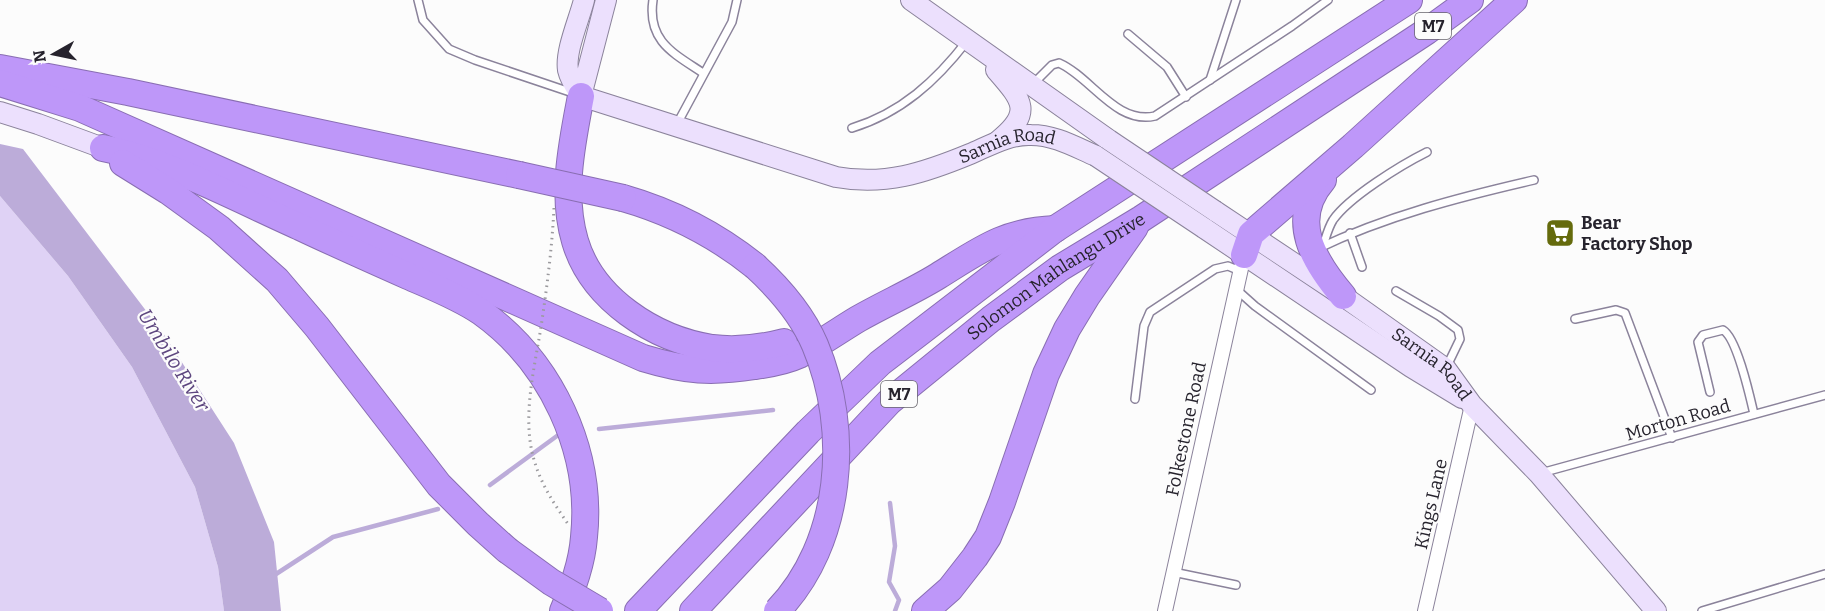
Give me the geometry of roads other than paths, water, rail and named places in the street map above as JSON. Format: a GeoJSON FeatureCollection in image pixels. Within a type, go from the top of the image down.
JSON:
{"type":"FeatureCollection","features":[{"type":"Feature","properties":{"kind":"highway","name":"Solomon Mahlangu Drive"},"geometry":{"type":"LineString","coordinates":[[638,611],[807,432],[872,370],[983,282],[1055,229],[1409,0]]}},
{"type":"Feature","properties":{"kind":"highway","name":"Solomon Mahlangu Drive"},"geometry":{"type":"LineString","coordinates":[[693,611],[889,402],[991,319],[1051,274],[1141,219],[1427,31],[1470,0]]}},
{"type":"Feature","properties":{"kind":"highway"},"geometry":{"type":"LineString","coordinates":[[1245,253],[1353,146],[1514,0]]}},
{"type":"Feature","properties":{"kind":"highway"},"geometry":{"type":"LineString","coordinates":[[0,68],[128,92],[623,198],[683,220],[712,234],[755,266],[783,295],[804,324],[815,345],[827,385],[836,430],[837,458],[833,493],[824,531],[812,562],[790,598],[777,611]]}},
{"type":"Feature","properties":{"kind":"highway"},"geometry":{"type":"LineString","coordinates":[[0,82],[80,108],[643,358],[692,370],[714,371],[781,361],[797,356],[1002,238],[1021,232],[1055,229]]}},
{"type":"Feature","properties":{"kind":"highway"},"geometry":{"type":"LineString","coordinates":[[580,96],[568,184],[570,216],[574,239],[584,262],[598,284],[616,303],[658,331],[702,346],[725,349],[771,345],[859,319]]}},
{"type":"Feature","properties":{"kind":"highway"},"geometry":{"type":"LineString","coordinates":[[1343,296],[1323,271],[1318,248],[1307,230],[1309,204],[1320,184],[1353,146]]}},
{"type":"Feature","properties":{"kind":"highway"},"geometry":{"type":"LineString","coordinates":[[103,148],[198,212],[240,245],[278,280],[439,485],[507,550],[551,582],[600,611]]}},
{"type":"Feature","properties":{"kind":"highway"},"geometry":{"type":"LineString","coordinates":[[103,148],[133,155],[160,165],[430,286],[480,311],[517,343],[545,379],[566,417],[577,452],[585,498],[584,537],[577,575],[563,611]]}},
{"type":"Feature","properties":{"kind":"highway"},"geometry":{"type":"LineString","coordinates":[[925,611],[950,589],[988,537],[1046,374],[1067,329],[1087,296],[1141,219]]}},
{"type":"Feature","properties":{"kind":"main road"},"geometry":{"type":"LineString","coordinates":[[580,96],[570,76],[568,54],[584,0]]}},
{"type":"Feature","properties":{"kind":"main road"},"geometry":{"type":"LineString","coordinates":[[580,96],[606,0]]}},
{"type":"Feature","properties":{"kind":"main road","name":"Sarnia Road"},"geometry":{"type":"LineString","coordinates":[[911,0],[972,45],[1215,211],[1245,253],[1343,296],[1446,369],[1472,405],[1539,474],[1656,611]]}},
{"type":"Feature","properties":{"kind":"main road"},"geometry":{"type":"LineString","coordinates":[[972,45],[1015,93],[1020,108],[1020,118],[1013,128],[997,142]]}},
{"type":"Feature","properties":{"kind":"main road","name":"Sarnia Road"},"geometry":{"type":"LineString","coordinates":[[580,96],[675,128],[836,177],[866,181],[893,180],[920,173],[1015,136],[1031,135],[1062,140],[1096,156],[1245,253],[1411,367],[1472,405]]}},
{"type":"Feature","properties":{"kind":"main road"},"geometry":{"type":"LineString","coordinates":[[0,112],[103,148]]}},
{"type":"Feature","properties":{"kind":"street","name":"Folkestone Road"},"geometry":{"type":"LineString","coordinates":[[1165,611],[1245,253]]}},
{"type":"Feature","properties":{"kind":"street","name":"Kings Lane"},"geometry":{"type":"LineString","coordinates":[[1425,611],[1472,405]]}},
{"type":"Feature","properties":{"kind":"lane"},"geometry":{"type":"LineString","coordinates":[[418,0],[423,20],[449,49],[580,96]]}},
{"type":"Feature","properties":{"kind":"lane"},"geometry":{"type":"LineString","coordinates":[[653,0],[652,23],[658,37],[675,55],[703,74]]}},
{"type":"Feature","properties":{"kind":"lane"},"geometry":{"type":"LineString","coordinates":[[675,128],[732,22],[737,0]]}},
{"type":"Feature","properties":{"kind":"lane"},"geometry":{"type":"LineString","coordinates":[[1210,81],[1236,0]]}},
{"type":"Feature","properties":{"kind":"lane"},"geometry":{"type":"LineString","coordinates":[[1031,85],[1052,65],[1059,63],[1117,107],[1135,116],[1155,116],[1328,0]]}},
{"type":"Feature","properties":{"kind":"lane"},"geometry":{"type":"LineString","coordinates":[[1128,34],[1167,67],[1186,97]]}},
{"type":"Feature","properties":{"kind":"lane"},"geometry":{"type":"LineString","coordinates":[[852,128],[870,123],[903,105],[972,45]]}},
{"type":"Feature","properties":{"kind":"lane"},"geometry":{"type":"LineString","coordinates":[[1318,248],[1331,223],[1344,208],[1402,164],[1427,152]]}},
{"type":"Feature","properties":{"kind":"lane"},"geometry":{"type":"LineString","coordinates":[[1318,248],[1389,219],[1467,196],[1534,180]]}},
{"type":"Feature","properties":{"kind":"lane"},"geometry":{"type":"LineString","coordinates":[[1350,233],[1362,267]]}},
{"type":"Feature","properties":{"kind":"lane"},"geometry":{"type":"LineString","coordinates":[[1135,399],[1144,326],[1150,312],[1215,269],[1228,266],[1245,253]]}},
{"type":"Feature","properties":{"kind":"lane"},"geometry":{"type":"LineString","coordinates":[[1236,289],[1255,306],[1371,390]]}},
{"type":"Feature","properties":{"kind":"lane"},"geometry":{"type":"LineString","coordinates":[[1396,291],[1458,330],[1460,339],[1446,369]]}},
{"type":"Feature","properties":{"kind":"lane"},"geometry":{"type":"LineString","coordinates":[[1575,319],[1616,310],[1625,313],[1672,438]]}},
{"type":"Feature","properties":{"kind":"lane"},"geometry":{"type":"LineString","coordinates":[[1710,392],[1698,342],[1703,335],[1723,330],[1730,335],[1754,414]]}},
{"type":"Feature","properties":{"kind":"lane","name":"Morton Road"},"geometry":{"type":"LineString","coordinates":[[1539,474],[1825,395]]}},
{"type":"Feature","properties":{"kind":"lane"},"geometry":{"type":"LineString","coordinates":[[1173,572],[1236,585]]}},
{"type":"Feature","properties":{"kind":"lane"},"geometry":{"type":"LineString","coordinates":[[1702,611],[1825,574]]}},
{"type":"Feature","properties":{"kind":"water","name":"Umbilo River"},"geometry":{"type":"Polygon","coordinates":[[[0,144],[23,149],[163,333],[234,443],[274,542],[281,611],[224,611],[218,567],[195,487],[132,367],[68,276],[0,196],[0,144]]]}},
{"type":"Feature","properties":{"kind":"waterway"},"geometry":{"type":"LineString","coordinates":[[599,429],[773,410]]}},
{"type":"Feature","properties":{"kind":"waterway"},"geometry":{"type":"LineString","coordinates":[[490,485],[561,433]]}},
{"type":"Feature","properties":{"kind":"waterway"},"geometry":{"type":"LineString","coordinates":[[890,503],[895,546],[889,582],[899,600],[895,611]]}},
{"type":"Feature","properties":{"kind":"waterway"},"geometry":{"type":"LineString","coordinates":[[273,576],[333,537],[438,509]]}},
{"type":"Feature","properties":{"kind":"place","name":"Bear Factory Shop"},"geometry":{"type":"Point","coordinates":[1560,233]}}]}
